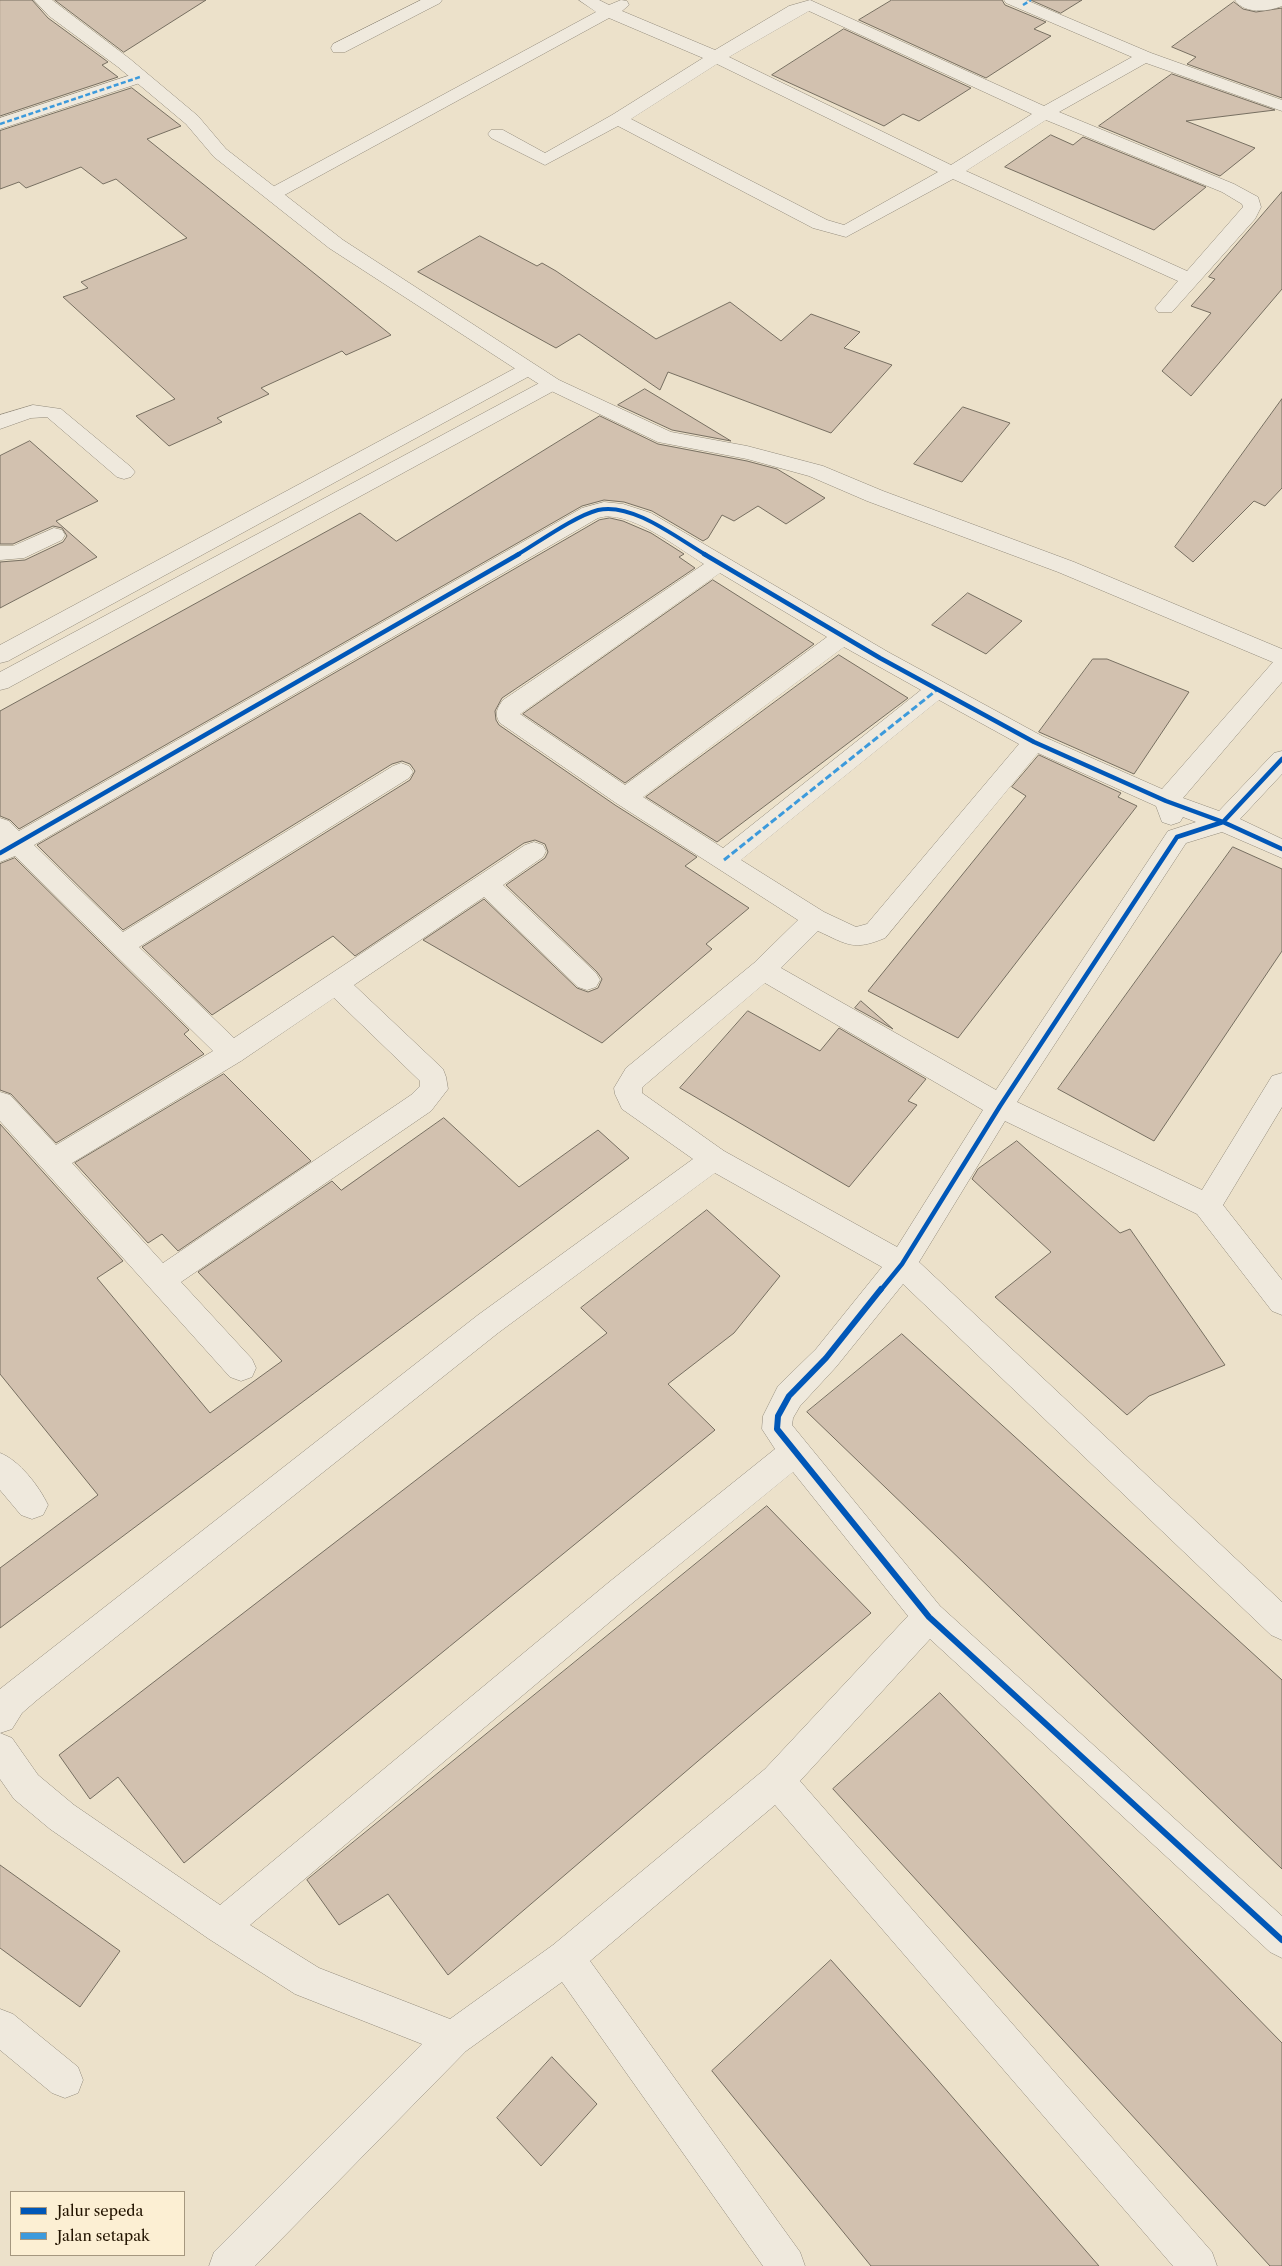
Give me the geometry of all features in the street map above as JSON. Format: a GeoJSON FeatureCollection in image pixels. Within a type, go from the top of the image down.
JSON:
{"type":"FeatureCollection","features":[{"type":"Feature","properties":{"kind":"street"},"geometry":{"type":"LineString","coordinates":[[42,0],[140,76],[192,120],[220,153],[336,244],[552,384],[665,436],[747,453],[816,471],[875,496],[1066,567],[1282,658]]}},
{"type":"Feature","properties":{"kind":"street"},"geometry":{"type":"LineString","coordinates":[[340,48],[403,8],[434,0]]}},
{"type":"Feature","properties":{"kind":"street"},"geometry":{"type":"LineString","coordinates":[[587,0],[608,12],[716,56],[952,172],[1189,279]]}},
{"type":"Feature","properties":{"kind":"street"},"geometry":{"type":"LineString","coordinates":[[273,194],[630,0]]}},
{"type":"Feature","properties":{"kind":"street"},"geometry":{"type":"LineString","coordinates":[[1243,0],[1262,8],[1271,6],[1281,0]]}},
{"type":"Feature","properties":{"kind":"street"},"geometry":{"type":"LineString","coordinates":[[1022,2],[1145,57],[1282,106]]}},
{"type":"Feature","properties":{"kind":"street"},"geometry":{"type":"LineString","coordinates":[[497,134],[545,160],[618,119],[716,56],[795,10],[810,5],[1045,113],[1228,188],[1252,201],[1252,207],[1248,215],[1165,308]]}},
{"type":"Feature","properties":{"kind":"street"},"geometry":{"type":"LineString","coordinates":[[618,119],[820,224],[846,231],[952,172],[1045,113],[1145,57]]}},
{"type":"Feature","properties":{"kind":"street"},"geometry":{"type":"LineString","coordinates":[[0,124],[140,76]]}},
{"type":"Feature","properties":{"kind":"street"},"geometry":{"type":"LineString","coordinates":[[3,650],[324,482],[528,369]]}},
{"type":"Feature","properties":{"kind":"street"},"geometry":{"type":"LineString","coordinates":[[0,682],[552,384]]}},
{"type":"Feature","properties":{"kind":"street"},"geometry":{"type":"LineString","coordinates":[[0,423],[31,410],[45,410],[54,413],[124,472]]}},
{"type":"Feature","properties":{"kind":"street"},"geometry":{"type":"LineString","coordinates":[[324,482],[339,498]]}},
{"type":"Feature","properties":{"kind":"street"},"geometry":{"type":"LineString","coordinates":[[232,1053],[122,945],[6,841],[590,513],[605,508],[625,510],[643,518],[843,636],[1034,742],[1166,801],[1222,822],[1282,849]]}},
{"type":"Feature","properties":{"kind":"street"},"geometry":{"type":"LineString","coordinates":[[0,552],[16,553],[54,535]]}},
{"type":"Feature","properties":{"kind":"street"},"geometry":{"type":"LineString","coordinates":[[720,563],[508,710],[508,716],[514,722],[625,797],[815,919],[853,936],[862,937],[876,931],[889,918],[1034,742]]}},
{"type":"Feature","properties":{"kind":"street"},"geometry":{"type":"LineString","coordinates":[[625,797],[843,636]]}},
{"type":"Feature","properties":{"kind":"street"},"geometry":{"type":"LineString","coordinates":[[1166,801],[1282,666]]}},
{"type":"Feature","properties":{"kind":"street"},"geometry":{"type":"LineString","coordinates":[[724,860],[938,689]]}},
{"type":"Feature","properties":{"kind":"street"},"geometry":{"type":"LineString","coordinates":[[1282,759],[1222,822],[1177,837],[1000,1106],[902,1264],[826,1358],[782,1406],[778,1416],[777,1429],[929,1617],[1282,1940]]}},
{"type":"Feature","properties":{"kind":"street"},"geometry":{"type":"LineString","coordinates":[[122,945],[401,772]]}},
{"type":"Feature","properties":{"kind":"street"},"geometry":{"type":"LineString","coordinates":[[1166,801],[1177,837]]}},
{"type":"Feature","properties":{"kind":"street"},"geometry":{"type":"LineString","coordinates":[[53,1161],[232,1053],[534,851]]}},
{"type":"Feature","properties":{"kind":"street"},"geometry":{"type":"LineString","coordinates":[[485,883],[587,980]]}},
{"type":"Feature","properties":{"kind":"street"},"geometry":{"type":"LineString","coordinates":[[815,919],[763,970],[636,1076],[628,1087],[627,1094],[632,1101],[714,1159],[902,1264],[1282,1624]]}},
{"type":"Feature","properties":{"kind":"street"},"geometry":{"type":"LineString","coordinates":[[763,970],[1000,1106],[1207,1206],[1282,1302]]}},
{"type":"Feature","properties":{"kind":"street"},"geometry":{"type":"LineString","coordinates":[[161,1280],[420,1102],[434,1089],[433,1076],[336,984]]}},
{"type":"Feature","properties":{"kind":"street"},"geometry":{"type":"LineString","coordinates":[[1207,1206],[1282,1084]]}},
{"type":"Feature","properties":{"kind":"street"},"geometry":{"type":"LineString","coordinates":[[0,1102],[241,1368]]}},
{"type":"Feature","properties":{"kind":"street"},"geometry":{"type":"LineString","coordinates":[[0,1717],[10,1702],[24,1689],[480,1330],[714,1159]]}},
{"type":"Feature","properties":{"kind":"street"},"geometry":{"type":"LineString","coordinates":[[221,1927],[620,1594],[796,1451]]}},
{"type":"Feature","properties":{"kind":"street"},"geometry":{"type":"LineString","coordinates":[[0,1467],[32,1505]]}},
{"type":"Feature","properties":{"kind":"street"},"geometry":{"type":"LineString","coordinates":[[228,2266],[453,2038],[566,1958],[777,1781],[929,1617]]}},
{"type":"Feature","properties":{"kind":"street"},"geometry":{"type":"LineString","coordinates":[[0,1750],[26,1787],[62,1817],[221,1927],[308,1981],[453,2038]]}},
{"type":"Feature","properties":{"kind":"street"},"geometry":{"type":"LineString","coordinates":[[777,1781],[1198,2266]]}},
{"type":"Feature","properties":{"kind":"street"},"geometry":{"type":"LineString","coordinates":[[566,1958],[786,2266]]}},
{"type":"Feature","properties":{"kind":"street"},"geometry":{"type":"LineString","coordinates":[[0,2026],[66,2080]]}},
{"type":"Feature","properties":{"kind":"building"},"geometry":{"type":"Polygon","coordinates":[[[0,0],[32,0],[48,18],[108,62],[102,65],[118,77],[0,116],[0,0]]]}},
{"type":"Feature","properties":{"kind":"building"},"geometry":{"type":"Polygon","coordinates":[[[55,0],[206,0],[124,52],[55,0]]]}},
{"type":"Feature","properties":{"kind":"building"},"geometry":{"type":"Polygon","coordinates":[[[892,0],[1002,0],[1005,5],[1046,22],[1034,29],[1051,36],[986,78],[859,20],[892,0]]]}},
{"type":"Feature","properties":{"kind":"building"},"geometry":{"type":"Polygon","coordinates":[[[1031,0],[1082,0],[1061,13],[1031,0]]]}},
{"type":"Feature","properties":{"kind":"building"},"geometry":{"type":"Polygon","coordinates":[[[1234,2],[1243,9],[1256,12],[1282,8],[1282,98],[1187,64],[1196,57],[1172,47],[1234,2]]]}},
{"type":"Feature","properties":{"kind":"building"},"geometry":{"type":"Polygon","coordinates":[[[844,29],[971,88],[919,121],[903,114],[884,126],[772,75],[844,29]]]}},
{"type":"Feature","properties":{"kind":"building"},"geometry":{"type":"Polygon","coordinates":[[[1172,74],[1275,110],[1186,121],[1255,148],[1220,176],[1099,126],[1172,74]]]}},
{"type":"Feature","properties":{"kind":"building"},"geometry":{"type":"Polygon","coordinates":[[[132,88],[181,126],[147,139],[391,335],[346,355],[342,351],[261,388],[269,394],[217,418],[222,422],[169,446],[136,416],[175,399],[63,297],[88,288],[81,282],[187,238],[116,179],[103,184],[81,167],[26,188],[19,182],[0,189],[0,131],[132,88]]]}},
{"type":"Feature","properties":{"kind":"building"},"geometry":{"type":"Polygon","coordinates":[[[1051,135],[1073,145],[1083,137],[1206,187],[1154,230],[1005,167],[1051,135]]]}},
{"type":"Feature","properties":{"kind":"building"},"geometry":{"type":"Polygon","coordinates":[[[1282,192],[1282,289],[1191,396],[1162,371],[1211,313],[1191,306],[1215,279],[1209,277],[1282,192]]]}},
{"type":"Feature","properties":{"kind":"building"},"geometry":{"type":"Polygon","coordinates":[[[480,236],[537,266],[542,263],[556,271],[656,339],[730,302],[781,341],[811,314],[860,332],[844,348],[892,365],[831,433],[668,372],[660,390],[579,334],[556,348],[418,272],[480,236]]]}},
{"type":"Feature","properties":{"kind":"building"},"geometry":{"type":"Polygon","coordinates":[[[645,389],[731,441],[672,430],[618,405],[645,389]]]}},
{"type":"Feature","properties":{"kind":"building"},"geometry":{"type":"Polygon","coordinates":[[[1282,399],[1282,488],[1265,506],[1254,501],[1193,562],[1175,547],[1282,399]]]}},
{"type":"Feature","properties":{"kind":"building"},"geometry":{"type":"Polygon","coordinates":[[[963,407],[1010,423],[962,482],[914,464],[963,407]]]}},
{"type":"Feature","properties":{"kind":"building"},"geometry":{"type":"Polygon","coordinates":[[[600,416],[658,444],[747,461],[777,469],[825,498],[786,524],[758,506],[734,521],[722,515],[708,538],[703,541],[652,511],[624,502],[604,500],[582,506],[19,829],[10,820],[0,816],[0,711],[360,513],[396,541],[600,416]]]}},
{"type":"Feature","properties":{"kind":"building"},"geometry":{"type":"Polygon","coordinates":[[[30,441],[98,501],[56,521],[97,557],[0,608],[0,562],[25,560],[63,542],[67,536],[62,528],[53,526],[13,544],[0,544],[0,456],[30,441]]]}},
{"type":"Feature","properties":{"kind":"building"},"geometry":{"type":"Polygon","coordinates":[[[610,518],[623,521],[651,533],[684,554],[679,557],[695,568],[502,698],[495,711],[496,720],[499,725],[615,805],[697,857],[685,866],[749,908],[706,944],[712,949],[602,1043],[423,940],[484,899],[577,988],[588,992],[598,988],[602,979],[597,972],[506,885],[545,858],[548,852],[545,844],[535,840],[524,843],[355,956],[333,936],[212,1015],[142,947],[410,780],[415,771],[410,764],[402,761],[392,764],[123,930],[37,845],[599,520],[610,518]]]}},
{"type":"Feature","properties":{"kind":"building"},"geometry":{"type":"Polygon","coordinates":[[[713,580],[814,644],[625,783],[523,714],[713,580]]]}},
{"type":"Feature","properties":{"kind":"building"},"geometry":{"type":"Polygon","coordinates":[[[968,593],[1022,621],[986,654],[932,625],[968,593]]]}},
{"type":"Feature","properties":{"kind":"building"},"geometry":{"type":"Polygon","coordinates":[[[839,655],[908,698],[717,842],[646,797],[839,655]]]}},
{"type":"Feature","properties":{"kind":"building"},"geometry":{"type":"Polygon","coordinates":[[[1093,659],[1107,659],[1189,692],[1134,774],[1039,732],[1093,659]]]}},
{"type":"Feature","properties":{"kind":"building"},"geometry":{"type":"Polygon","coordinates":[[[1039,755],[1121,793],[1118,797],[1137,806],[958,1038],[868,991],[1026,796],[1012,787],[1039,755]]]}},
{"type":"Feature","properties":{"kind":"building"},"geometry":{"type":"Polygon","coordinates":[[[1233,847],[1282,869],[1282,951],[1154,1141],[1058,1089],[1233,847]]]}},
{"type":"Feature","properties":{"kind":"building"},"geometry":{"type":"Polygon","coordinates":[[[15,858],[189,1030],[184,1034],[204,1054],[56,1143],[11,1094],[0,1090],[0,864],[15,858]]]}},
{"type":"Feature","properties":{"kind":"building"},"geometry":{"type":"Polygon","coordinates":[[[861,1001],[893,1029],[855,1008],[861,1001]]]}},
{"type":"Feature","properties":{"kind":"building"},"geometry":{"type":"Polygon","coordinates":[[[748,1011],[820,1051],[839,1028],[926,1079],[908,1101],[917,1105],[849,1187],[680,1088],[748,1011]]]}},
{"type":"Feature","properties":{"kind":"building"},"geometry":{"type":"Polygon","coordinates":[[[224,1074],[311,1161],[178,1251],[162,1234],[148,1243],[75,1163],[224,1074]]]}},
{"type":"Feature","properties":{"kind":"building"},"geometry":{"type":"Polygon","coordinates":[[[444,1118],[519,1187],[598,1130],[629,1158],[0,1628],[0,1568],[98,1495],[0,1374],[0,1124],[123,1261],[97,1278],[210,1413],[282,1361],[198,1272],[332,1181],[341,1190],[444,1118]]]}},
{"type":"Feature","properties":{"kind":"building"},"geometry":{"type":"Polygon","coordinates":[[[1017,1141],[1120,1233],[1130,1229],[1225,1365],[1149,1396],[1127,1415],[995,1297],[1051,1252],[972,1179],[978,1169],[1017,1141]]]}},
{"type":"Feature","properties":{"kind":"building"},"geometry":{"type":"Polygon","coordinates":[[[707,1210],[780,1276],[734,1333],[668,1384],[715,1430],[184,1863],[118,1777],[90,1799],[59,1755],[607,1333],[581,1308],[707,1210]]]}},
{"type":"Feature","properties":{"kind":"building"},"geometry":{"type":"Polygon","coordinates":[[[902,1334],[1282,1680],[1282,1869],[807,1412],[902,1334]]]}},
{"type":"Feature","properties":{"kind":"building"},"geometry":{"type":"Polygon","coordinates":[[[767,1506],[871,1613],[448,1975],[388,1894],[339,1925],[307,1880],[767,1506]]]}},
{"type":"Feature","properties":{"kind":"building"},"geometry":{"type":"Polygon","coordinates":[[[940,1693],[1282,2043],[1282,2266],[1270,2266],[833,1789],[940,1693]]]}},
{"type":"Feature","properties":{"kind":"building"},"geometry":{"type":"Polygon","coordinates":[[[0,1865],[120,1951],[80,2007],[0,1948],[0,1865]]]}},
{"type":"Feature","properties":{"kind":"building"},"geometry":{"type":"Polygon","coordinates":[[[831,1960],[1099,2266],[871,2266],[712,2071],[831,1960]]]}},
{"type":"Feature","properties":{"kind":"building"},"geometry":{"type":"Polygon","coordinates":[[[552,2057],[597,2104],[541,2166],[497,2118],[552,2057]]]}},
{"type":"Feature","properties":{"kind":"marked path"},"geometry":{"type":"LineString","coordinates":[[1023,5],[1031,0]]}},
{"type":"Feature","properties":{"kind":"marked path"},"geometry":{"type":"LineString","coordinates":[[0,124],[140,77]]}},
{"type":"Feature","properties":{"kind":"marked path"},"geometry":{"type":"LineString","coordinates":[[724,860],[938,689]]}},
{"type":"Feature","properties":{"kind":"cycle path"},"geometry":{"type":"LineString","coordinates":[[0,853],[590,513],[604,509],[623,510],[643,518],[880,658],[1034,742],[1166,801],[1223,822],[1282,849]]}},
{"type":"Feature","properties":{"kind":"cycle path"},"geometry":{"type":"LineString","coordinates":[[1282,759],[1223,822],[1177,837],[1000,1106],[902,1264],[826,1358],[789,1396],[778,1416],[777,1429],[929,1617],[1282,1940]]}}]}
